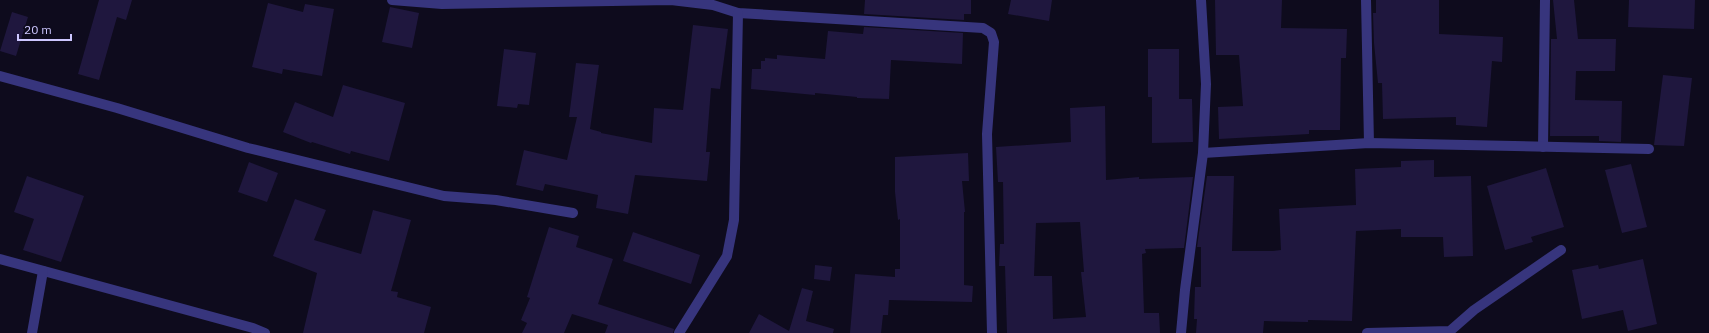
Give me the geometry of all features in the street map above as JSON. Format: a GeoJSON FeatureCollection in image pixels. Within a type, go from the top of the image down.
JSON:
{"type":"FeatureCollection","features":[{"type":"Feature","properties":{"kind":"street"},"geometry":{"type":"LineString","coordinates":[[392,0],[442,2],[671,0],[713,5],[738,13],[983,28],[991,33],[994,42],[987,134],[992,333]]}},
{"type":"Feature","properties":{"kind":"street"},"geometry":{"type":"LineString","coordinates":[[1182,333],[1185,290],[1203,153],[1206,84],[1200,0]]}},
{"type":"Feature","properties":{"kind":"street"},"geometry":{"type":"LineString","coordinates":[[1366,0],[1369,143]]}},
{"type":"Feature","properties":{"kind":"street"},"geometry":{"type":"LineString","coordinates":[[1543,147],[1545,0]]}},
{"type":"Feature","properties":{"kind":"street"},"geometry":{"type":"LineString","coordinates":[[679,333],[727,256],[734,220],[738,13]]}},
{"type":"Feature","properties":{"kind":"street"},"geometry":{"type":"LineString","coordinates":[[0,76],[117,108],[248,148],[444,196],[496,200],[573,213]]}},
{"type":"Feature","properties":{"kind":"street"},"geometry":{"type":"LineString","coordinates":[[1203,153],[1369,143],[1649,149]]}},
{"type":"Feature","properties":{"kind":"street"},"geometry":{"type":"LineString","coordinates":[[1368,333],[1450,331],[1474,310],[1561,250]]}},
{"type":"Feature","properties":{"kind":"street"},"geometry":{"type":"LineString","coordinates":[[0,259],[253,328],[265,333]]}},
{"type":"Feature","properties":{"kind":"street"},"geometry":{"type":"LineString","coordinates":[[32,333],[43,271]]}},
{"type":"Feature","properties":{"kind":"building"},"geometry":{"type":"Polygon","coordinates":[[[99,0],[132,0],[126,20],[117,17],[99,80],[78,74],[99,0]]]}},
{"type":"Feature","properties":{"kind":"building"},"geometry":{"type":"Polygon","coordinates":[[[865,0],[971,0],[971,14],[964,14],[964,20],[864,14],[865,0]]]}},
{"type":"Feature","properties":{"kind":"building"},"geometry":{"type":"Polygon","coordinates":[[[1011,0],[1052,0],[1049,21],[1008,14],[1011,0]]]}},
{"type":"Feature","properties":{"kind":"building"},"geometry":{"type":"Polygon","coordinates":[[[1215,0],[1282,0],[1281,28],[1347,29],[1346,58],[1341,58],[1340,130],[1309,130],[1309,134],[1219,139],[1218,107],[1243,106],[1239,55],[1216,55],[1215,0]]]}},
{"type":"Feature","properties":{"kind":"building"},"geometry":{"type":"Polygon","coordinates":[[[1376,0],[1439,0],[1439,34],[1503,37],[1502,62],[1492,61],[1487,127],[1456,125],[1456,117],[1383,119],[1382,83],[1378,83],[1374,43],[1373,13],[1376,13],[1376,0]]]}},
{"type":"Feature","properties":{"kind":"building"},"geometry":{"type":"Polygon","coordinates":[[[1553,0],[1574,0],[1578,39],[1616,39],[1615,71],[1576,71],[1575,100],[1622,101],[1621,142],[1599,141],[1599,136],[1550,136],[1551,39],[1557,39],[1553,0]]]}},
{"type":"Feature","properties":{"kind":"building"},"geometry":{"type":"Polygon","coordinates":[[[1629,0],[1695,0],[1694,29],[1628,27],[1629,0]]]}},
{"type":"Feature","properties":{"kind":"building"},"geometry":{"type":"Polygon","coordinates":[[[268,3],[303,12],[305,4],[334,9],[322,76],[283,69],[282,74],[252,67],[268,3]]]}},
{"type":"Feature","properties":{"kind":"building"},"geometry":{"type":"Polygon","coordinates":[[[390,7],[419,13],[412,48],[382,42],[390,7]]]}},
{"type":"Feature","properties":{"kind":"building"},"geometry":{"type":"Polygon","coordinates":[[[12,12],[28,17],[16,56],[0,51],[12,12]]]}},
{"type":"Feature","properties":{"kind":"building"},"geometry":{"type":"Polygon","coordinates":[[[693,25],[728,29],[720,89],[711,88],[706,152],[710,152],[707,181],[635,175],[628,214],[596,208],[598,195],[545,184],[543,191],[516,185],[524,150],[567,160],[577,117],[569,117],[576,63],[599,65],[590,129],[601,133],[652,143],[654,108],[683,110],[693,25]]]}},
{"type":"Feature","properties":{"kind":"building"},"geometry":{"type":"Polygon","coordinates":[[[864,27],[963,33],[962,64],[891,60],[889,99],[857,98],[815,93],[815,95],[751,89],[752,69],[761,69],[761,61],[765,61],[765,58],[777,59],[777,55],[825,59],[828,31],[863,34],[864,27]]]}},
{"type":"Feature","properties":{"kind":"building"},"geometry":{"type":"Polygon","coordinates":[[[504,49],[536,53],[529,105],[518,104],[517,108],[497,106],[504,49]]]}},
{"type":"Feature","properties":{"kind":"building"},"geometry":{"type":"Polygon","coordinates":[[[1148,49],[1179,49],[1179,99],[1192,99],[1193,142],[1152,143],[1152,97],[1148,97],[1148,49]]]}},
{"type":"Feature","properties":{"kind":"building"},"geometry":{"type":"Polygon","coordinates":[[[1663,75],[1692,78],[1684,146],[1654,145],[1663,75]]]}},
{"type":"Feature","properties":{"kind":"building"},"geometry":{"type":"Polygon","coordinates":[[[343,85],[405,103],[389,161],[351,151],[350,154],[312,142],[311,143],[283,132],[295,102],[333,117],[343,85]]]}},
{"type":"Feature","properties":{"kind":"building"},"geometry":{"type":"Polygon","coordinates":[[[1105,106],[1106,180],[1139,177],[1139,179],[1193,177],[1184,248],[1145,249],[1146,253],[1142,254],[1144,313],[1159,313],[1160,333],[1007,333],[1005,266],[999,266],[1000,244],[1004,244],[1003,182],[998,182],[996,147],[1071,142],[1070,108],[1105,106]],[[1080,222],[1036,223],[1034,276],[1052,276],[1053,319],[1086,317],[1081,272],[1084,272],[1080,222]]]}},
{"type":"Feature","properties":{"kind":"building"},"geometry":{"type":"Polygon","coordinates":[[[968,153],[969,181],[962,181],[965,212],[964,285],[973,286],[972,302],[889,300],[888,315],[883,315],[881,333],[850,333],[855,274],[895,277],[895,269],[900,269],[900,219],[898,220],[895,192],[895,157],[968,153]]]}},
{"type":"Feature","properties":{"kind":"building"},"geometry":{"type":"Polygon","coordinates":[[[1434,160],[1434,177],[1471,176],[1473,256],[1444,257],[1443,237],[1401,237],[1401,229],[1356,231],[1352,321],[1264,321],[1263,333],[1196,333],[1197,319],[1194,319],[1195,287],[1201,287],[1201,247],[1197,247],[1207,176],[1234,176],[1232,251],[1273,251],[1281,250],[1279,209],[1356,205],[1355,169],[1401,167],[1401,161],[1434,160]]]}},
{"type":"Feature","properties":{"kind":"building"},"geometry":{"type":"Polygon","coordinates":[[[249,162],[278,173],[267,202],[238,192],[249,162]]]}},
{"type":"Feature","properties":{"kind":"building"},"geometry":{"type":"Polygon","coordinates":[[[1631,164],[1647,227],[1622,233],[1605,170],[1631,164]]]}},
{"type":"Feature","properties":{"kind":"building"},"geometry":{"type":"Polygon","coordinates":[[[1546,168],[1564,227],[1531,237],[1533,242],[1505,250],[1487,186],[1546,168]]]}},
{"type":"Feature","properties":{"kind":"building"},"geometry":{"type":"Polygon","coordinates":[[[27,176],[84,196],[61,262],[23,250],[34,219],[14,212],[27,176]]]}},
{"type":"Feature","properties":{"kind":"building"},"geometry":{"type":"Polygon","coordinates":[[[295,199],[326,210],[314,240],[361,254],[373,210],[411,220],[391,291],[398,292],[397,297],[431,307],[424,333],[303,333],[317,273],[273,256],[295,199]]]}},
{"type":"Feature","properties":{"kind":"building"},"geometry":{"type":"Polygon","coordinates":[[[549,227],[579,236],[576,247],[613,259],[598,304],[674,329],[673,333],[605,333],[608,325],[572,314],[564,333],[522,333],[527,323],[521,320],[530,298],[527,297],[549,227]]]}},
{"type":"Feature","properties":{"kind":"building"},"geometry":{"type":"Polygon","coordinates":[[[633,232],[700,255],[691,284],[623,261],[633,232]]]}},
{"type":"Feature","properties":{"kind":"building"},"geometry":{"type":"Polygon","coordinates":[[[1643,259],[1657,324],[1628,331],[1623,310],[1582,319],[1572,270],[1598,265],[1599,269],[1643,259]]]}},
{"type":"Feature","properties":{"kind":"building"},"geometry":{"type":"Polygon","coordinates":[[[815,265],[832,267],[830,281],[814,279],[815,265]]]}},
{"type":"Feature","properties":{"kind":"building"},"geometry":{"type":"Polygon","coordinates":[[[802,288],[813,291],[806,321],[834,329],[833,333],[749,333],[759,314],[789,331],[802,288]]]}}]}
